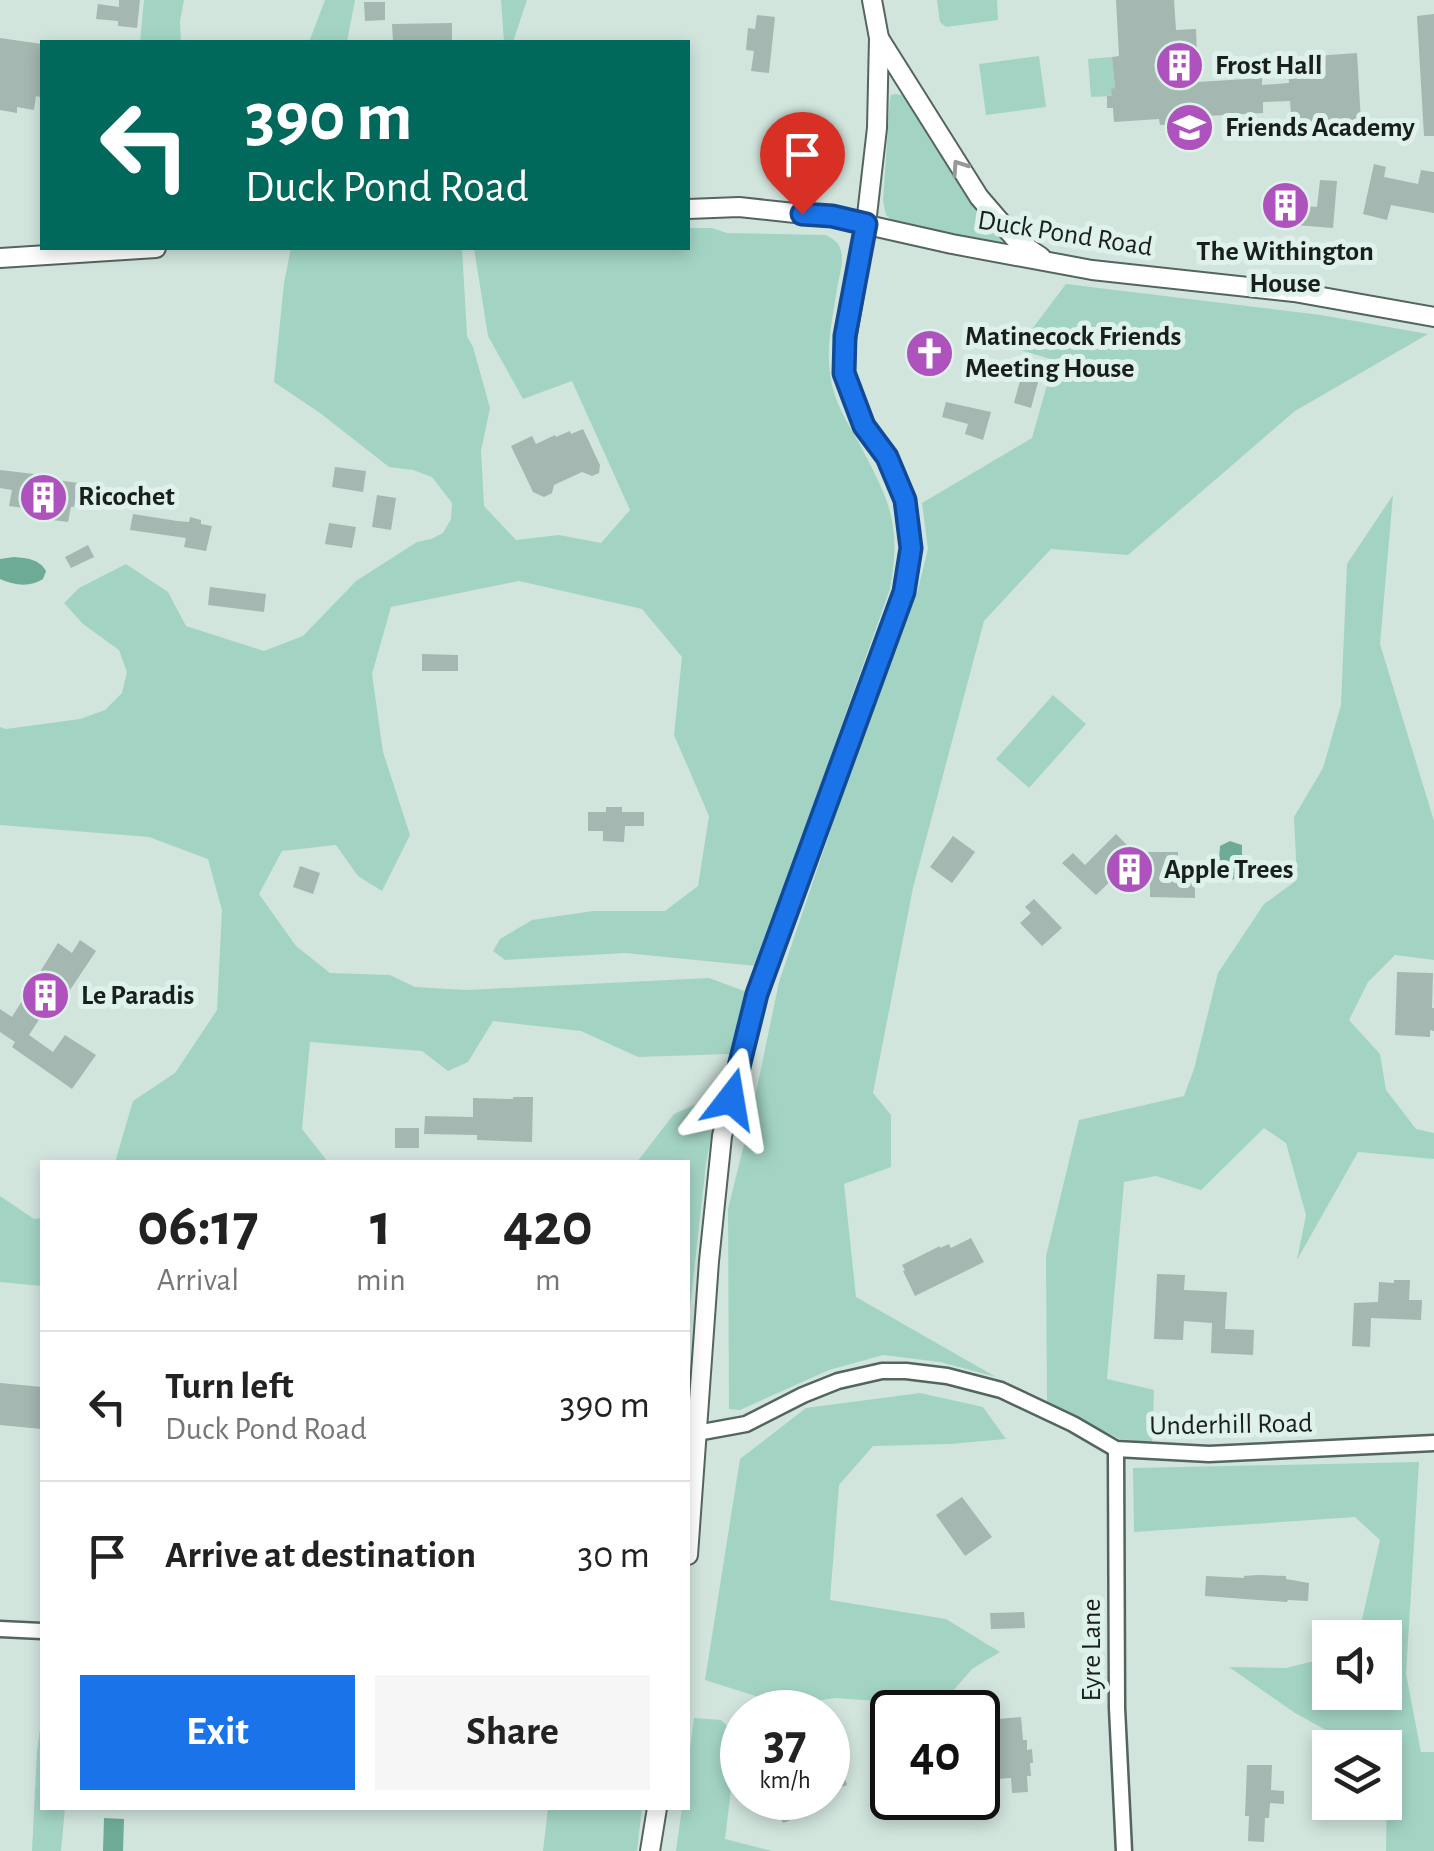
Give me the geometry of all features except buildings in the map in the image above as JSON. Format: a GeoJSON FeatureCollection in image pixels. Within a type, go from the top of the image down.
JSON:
{"type":"FeatureCollection","features":[{"type":"Feature","properties":{"kind":"street"},"geometry":{"type":"LineString","coordinates":[[690,1524],[722,1136],[757,994],[904,592],[911,548],[905,500],[887,457],[864,426],[844,373],[845,336],[866,224],[877,128],[879,38],[872,0]]}},
{"type":"Feature","properties":{"kind":"street"},"geometry":{"type":"LineString","coordinates":[[879,38],[979,197],[1016,240],[1050,262]]}},
{"type":"Feature","properties":{"kind":"street","name":"Duck Pond Road"},"geometry":{"type":"LineString","coordinates":[[690,209],[739,207],[832,216],[952,244],[1092,270],[1294,292],[1434,317]]}},
{"type":"Feature","properties":{"kind":"street"},"geometry":{"type":"LineString","coordinates":[[0,258],[125,250]]}},
{"type":"Feature","properties":{"kind":"street","name":"Underhill Road"},"geometry":{"type":"LineString","coordinates":[[696,1433],[746,1424],[838,1381],[882,1371],[906,1371],[947,1376],[1000,1390],[1074,1424],[1116,1449],[1208,1454],[1434,1443]]}},
{"type":"Feature","properties":{"kind":"street","name":"Eyre Lane"},"geometry":{"type":"LineString","coordinates":[[1116,1449],[1117,1708],[1124,1851]]}},
{"type":"Feature","properties":{"kind":"street"},"geometry":{"type":"LineString","coordinates":[[0,1628],[40,1631]]}},
{"type":"Feature","properties":{"kind":"street"},"geometry":{"type":"LineString","coordinates":[[650,1851],[656,1810]]}},
{"type":"Feature","properties":{"kind":"shaded area"},"geometry":{"type":"Polygon","coordinates":[[[144,0],[184,0],[181,40],[140,40],[144,0]]]}},
{"type":"Feature","properties":{"kind":"shaded area"},"geometry":{"type":"Polygon","coordinates":[[[325,0],[355,0],[347,40],[310,40],[325,0]]]}},
{"type":"Feature","properties":{"kind":"shaded area"},"geometry":{"type":"Polygon","coordinates":[[[501,0],[527,0],[514,40],[504,40],[501,0]]]}},
{"type":"Feature","properties":{"kind":"shaded area"},"geometry":{"type":"Polygon","coordinates":[[[937,0],[997,0],[998,20],[946,27],[940,22],[937,0]]]}},
{"type":"Feature","properties":{"kind":"shaded area"},"geometry":{"type":"Polygon","coordinates":[[[1039,56],[1046,107],[986,115],[979,64],[1039,56]]]}},
{"type":"Feature","properties":{"kind":"shaded area"},"geometry":{"type":"Polygon","coordinates":[[[1112,57],[1112,96],[1091,97],[1088,59],[1112,57]]]}},
{"type":"Feature","properties":{"kind":"shaded area"},"geometry":{"type":"Polygon","coordinates":[[[896,94],[903,95],[908,102],[1002,238],[1001,242],[993,246],[896,224],[886,215],[883,201],[890,99],[896,94]]]}},
{"type":"Feature","properties":{"kind":"shaded area"},"geometry":{"type":"Polygon","coordinates":[[[690,228],[727,233],[826,235],[839,245],[842,265],[829,352],[832,383],[841,410],[885,497],[893,529],[893,566],[890,589],[756,966],[625,953],[505,960],[493,951],[500,939],[532,920],[593,911],[665,911],[698,886],[709,816],[674,735],[682,657],[642,609],[519,581],[391,607],[372,674],[383,752],[410,835],[382,891],[358,876],[336,845],[282,851],[259,894],[296,946],[330,973],[390,975],[415,987],[466,990],[709,978],[747,992],[729,1054],[638,1057],[581,1031],[493,1021],[468,1062],[448,1071],[422,1051],[310,1042],[302,1129],[326,1160],[116,1160],[133,1101],[175,1073],[217,1010],[222,910],[208,859],[149,837],[0,825],[0,727],[80,719],[105,710],[122,693],[127,672],[119,650],[83,624],[64,603],[79,588],[126,564],[168,592],[186,626],[264,651],[303,636],[356,581],[417,542],[443,533],[451,519],[452,503],[432,477],[389,467],[274,382],[291,250],[462,250],[467,336],[490,408],[481,451],[484,506],[516,540],[559,535],[601,543],[630,510],[572,381],[523,399],[488,336],[474,250],[690,250],[690,228]]]}},
{"type":"Feature","properties":{"kind":"shaded area"},"geometry":{"type":"Polygon","coordinates":[[[1066,284],[1321,315],[1428,334],[1295,411],[1128,555],[1051,549],[984,621],[913,888],[873,1093],[891,1115],[891,1167],[844,1184],[856,1297],[996,1377],[940,1362],[883,1355],[829,1370],[740,1410],[729,1409],[728,1209],[779,982],[879,687],[917,593],[928,549],[922,503],[1032,438],[1054,360],[1017,349],[1066,284]]]}},
{"type":"Feature","properties":{"kind":"shaded area"},"geometry":{"type":"Polygon","coordinates":[[[1393,495],[1380,644],[1434,821],[1434,960],[1395,955],[1368,982],[1349,1020],[1380,1054],[1386,1090],[1416,1129],[1434,1133],[1434,1159],[1358,1152],[1297,1260],[1306,1215],[1286,1143],[1264,1128],[1201,1190],[1156,1176],[1124,1182],[1107,1379],[1154,1390],[1152,1443],[1120,1439],[1047,1403],[1046,1256],[1079,1120],[1184,1096],[1218,973],[1264,904],[1297,880],[1294,817],[1323,768],[1341,705],[1347,564],[1393,495]]]}},
{"type":"Feature","properties":{"kind":"shaded area"},"geometry":{"type":"Polygon","coordinates":[[[14,557],[40,564],[46,571],[43,579],[22,585],[0,579],[0,559],[14,557]]]}},
{"type":"Feature","properties":{"kind":"shaded area"},"geometry":{"type":"Polygon","coordinates":[[[1053,695],[1086,724],[1029,788],[996,759],[1053,695]]]}},
{"type":"Feature","properties":{"kind":"shaded area"},"geometry":{"type":"Polygon","coordinates":[[[1230,841],[1242,845],[1242,875],[1227,880],[1218,874],[1220,846],[1230,841]]]}},
{"type":"Feature","properties":{"kind":"shaded area"},"geometry":{"type":"Polygon","coordinates":[[[719,1094],[706,1164],[690,1308],[690,1160],[639,1160],[674,1114],[719,1094]]]}},
{"type":"Feature","properties":{"kind":"shaded area"},"geometry":{"type":"Polygon","coordinates":[[[0,1196],[34,1219],[40,1218],[40,1286],[0,1282],[0,1196]]]}},
{"type":"Feature","properties":{"kind":"shaded area"},"geometry":{"type":"Polygon","coordinates":[[[920,1393],[983,1407],[1006,1439],[873,1446],[839,1485],[830,1600],[946,1619],[1000,1652],[972,1669],[954,1690],[870,1690],[870,1701],[850,1699],[850,1690],[737,1690],[705,1680],[740,1459],[806,1408],[920,1393]]]}},
{"type":"Feature","properties":{"kind":"shaded area"},"geometry":{"type":"Polygon","coordinates":[[[1419,1462],[1406,1674],[1421,1752],[1434,1752],[1434,1851],[1386,1851],[1386,1820],[1402,1820],[1402,1730],[1326,1730],[1229,1667],[1286,1668],[1312,1662],[1312,1710],[1402,1710],[1402,1620],[1362,1620],[1380,1540],[1355,1517],[1134,1532],[1133,1468],[1419,1462]]]}},
{"type":"Feature","properties":{"kind":"shaded area"},"geometry":{"type":"Polygon","coordinates":[[[694,1718],[720,1720],[720,1820],[727,1820],[725,1839],[772,1851],[676,1851],[682,1810],[690,1810],[694,1718]]]}},
{"type":"Feature","properties":{"kind":"shaded area"},"geometry":{"type":"Polygon","coordinates":[[[40,1729],[40,1810],[65,1810],[61,1851],[32,1851],[40,1729]]]}},
{"type":"Feature","properties":{"kind":"shaded area"},"geometry":{"type":"Polygon","coordinates":[[[548,1810],[642,1810],[637,1851],[543,1851],[548,1810]]]}},
{"type":"Feature","properties":{"kind":"shaded area"},"geometry":{"type":"Polygon","coordinates":[[[104,1818],[124,1819],[123,1851],[103,1851],[104,1818]]]}},
{"type":"Feature","properties":{"kind":"place","name":"Frost Hall"},"geometry":{"type":"Point","coordinates":[1180,66]}},
{"type":"Feature","properties":{"kind":"place","name":"Friends Academy"},"geometry":{"type":"Point","coordinates":[1190,128]}},
{"type":"Feature","properties":{"kind":"place","name":"The Withington House"},"geometry":{"type":"Point","coordinates":[1285,205]}},
{"type":"Feature","properties":{"kind":"place","name":"Matinecock Friends Meeting House"},"geometry":{"type":"Point","coordinates":[930,353]}},
{"type":"Feature","properties":{"kind":"place","name":"Ricochet"},"geometry":{"type":"Point","coordinates":[43,497]}},
{"type":"Feature","properties":{"kind":"place","name":"Apple Trees"},"geometry":{"type":"Point","coordinates":[1129,870]}},
{"type":"Feature","properties":{"kind":"place","name":"Le Paradis"},"geometry":{"type":"Point","coordinates":[46,996]}},
{"type":"Feature","properties":{"kind":"route"},"geometry":{"type":"LineString","coordinates":[[731,1099],[757,994],[904,592],[911,548],[905,500],[887,457],[864,426],[844,373],[845,336],[866,224],[802,214]]}}]}
